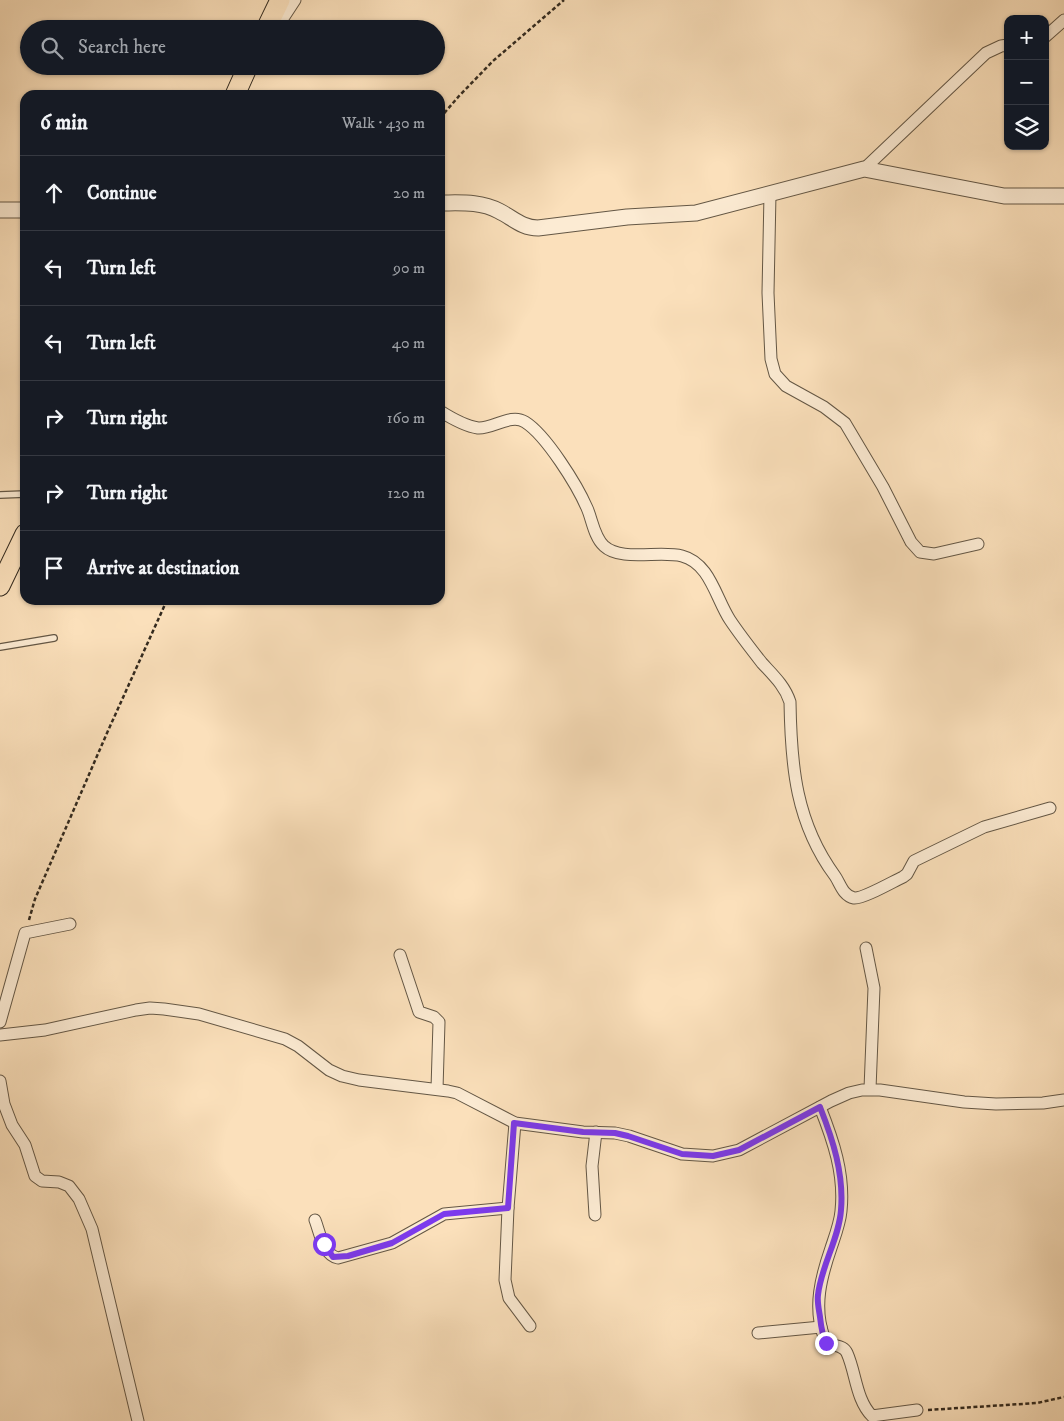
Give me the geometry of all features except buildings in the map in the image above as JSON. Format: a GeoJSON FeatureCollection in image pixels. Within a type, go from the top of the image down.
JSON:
{"type":"FeatureCollection","features":[{"type":"Feature","properties":{"kind":"main road"},"geometry":{"type":"LineString","coordinates":[[270,20],[280,0]]}},
{"type":"Feature","properties":{"kind":"main road"},"geometry":{"type":"LineString","coordinates":[[237,90],[244,75]]}},
{"type":"Feature","properties":{"kind":"main road"},"geometry":{"type":"LineString","coordinates":[[0,586],[20,544]]}},
{"type":"Feature","properties":{"kind":"street"},"geometry":{"type":"LineString","coordinates":[[282,20],[295,0]]}},
{"type":"Feature","properties":{"kind":"street"},"geometry":{"type":"LineString","coordinates":[[1049,33],[1064,20]]}},
{"type":"Feature","properties":{"kind":"street"},"geometry":{"type":"LineString","coordinates":[[864,169],[986,53],[1004,46]]}},
{"type":"Feature","properties":{"kind":"street"},"geometry":{"type":"LineString","coordinates":[[445,203],[469,202],[484,205],[498,210],[523,226],[530,228],[627,217],[696,214],[864,169],[1004,196],[1064,196]]}},
{"type":"Feature","properties":{"kind":"street"},"geometry":{"type":"LineString","coordinates":[[770,194],[768,293],[771,359],[775,374],[786,386],[824,406],[845,423],[883,487],[911,542],[920,552],[934,554],[978,544]]}},
{"type":"Feature","properties":{"kind":"street"},"geometry":{"type":"LineString","coordinates":[[0,210],[20,210]]}},
{"type":"Feature","properties":{"kind":"street"},"geometry":{"type":"LineString","coordinates":[[445,414],[477,428],[486,428],[514,419],[526,422],[544,441],[576,485],[600,542],[605,547],[618,552],[681,555],[700,566],[731,621],[788,695],[794,761],[802,811],[819,854],[840,887],[849,896],[854,898],[865,895],[903,877],[907,874],[914,861],[984,827],[1050,808]]}},
{"type":"Feature","properties":{"kind":"street"},"geometry":{"type":"LineString","coordinates":[[0,1022],[25,933],[70,924]]}},
{"type":"Feature","properties":{"kind":"street"},"geometry":{"type":"LineString","coordinates":[[866,948],[874,988],[870,1089]]}},
{"type":"Feature","properties":{"kind":"street"},"geometry":{"type":"LineString","coordinates":[[400,955],[409,978],[417,1008],[420,1012],[434,1017],[439,1022],[436,1089]]}},
{"type":"Feature","properties":{"kind":"street"},"geometry":{"type":"LineString","coordinates":[[0,1035],[45,1030],[136,1010],[157,1008],[199,1014],[285,1039],[298,1046],[329,1070],[342,1076],[436,1089],[457,1094],[514,1123],[615,1133],[682,1154],[713,1156],[739,1150],[849,1093],[870,1089],[964,1102],[996,1104],[1043,1103],[1064,1100]]}},
{"type":"Feature","properties":{"kind":"street"},"geometry":{"type":"LineString","coordinates":[[0,1081],[4,1104],[12,1125],[24,1145],[35,1176],[42,1181],[59,1182],[69,1186],[80,1198],[92,1229],[138,1421]]}},
{"type":"Feature","properties":{"kind":"street"},"geometry":{"type":"LineString","coordinates":[[820,1107],[842,1178],[841,1212],[838,1227],[818,1294],[821,1327],[826,1343],[844,1348],[846,1351],[858,1391],[872,1416],[917,1410]]}},
{"type":"Feature","properties":{"kind":"street"},"geometry":{"type":"LineString","coordinates":[[514,1123],[505,1280],[509,1298],[530,1326]]}},
{"type":"Feature","properties":{"kind":"street"},"geometry":{"type":"LineString","coordinates":[[595,1215],[592,1166],[596,1132]]}},
{"type":"Feature","properties":{"kind":"street"},"geometry":{"type":"LineString","coordinates":[[315,1220],[328,1252],[333,1257],[338,1258],[392,1243],[444,1214],[508,1208]]}},
{"type":"Feature","properties":{"kind":"street"},"geometry":{"type":"LineString","coordinates":[[758,1333],[821,1327]]}},
{"type":"Feature","properties":{"kind":"lane"},"geometry":{"type":"LineString","coordinates":[[0,496],[20,494]]}},
{"type":"Feature","properties":{"kind":"lane"},"geometry":{"type":"LineString","coordinates":[[0,647],[54,638]]}},
{"type":"Feature","properties":{"kind":"path"},"geometry":{"type":"LineString","coordinates":[[445,112],[493,61],[564,0]]}},
{"type":"Feature","properties":{"kind":"path"},"geometry":{"type":"LineString","coordinates":[[25,933],[35,899],[165,605]]}},
{"type":"Feature","properties":{"kind":"path"},"geometry":{"type":"LineString","coordinates":[[917,1410],[1037,1403],[1064,1397]]}},
{"type":"Feature","properties":{"kind":"route"},"geometry":{"type":"LineString","coordinates":[[324,1244],[328,1252],[333,1257],[338,1258],[392,1243],[412,1234],[444,1214],[508,1208],[514,1123],[583,1132],[615,1133],[673,1152],[713,1156],[726,1155],[739,1150],[820,1107],[842,1178],[841,1212],[838,1227],[818,1294],[821,1327],[826,1343]]}}]}
